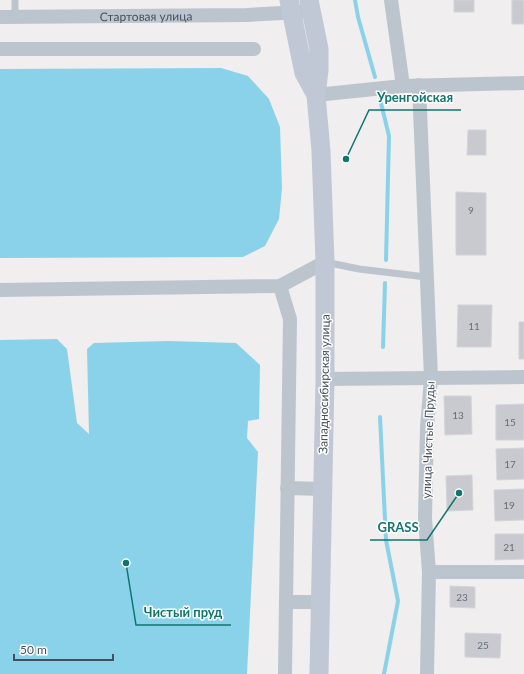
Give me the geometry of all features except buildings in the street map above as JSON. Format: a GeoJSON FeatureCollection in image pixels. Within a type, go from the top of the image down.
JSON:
{"type":"FeatureCollection","features":[{"type":"Feature","properties":{"kind":"main road","name":"Западносибирская улица"},"geometry":{"type":"LineString","coordinates":[[310,5],[319,49],[319,70],[316,95],[321,151],[325,262],[325,379],[319,674]]}},
{"type":"Feature","properties":{"kind":"main road","name":"Западносибирская улица"},"geometry":{"type":"LineString","coordinates":[[290,7],[304,73],[316,95]]}},
{"type":"Feature","properties":{"kind":"street"},"geometry":{"type":"LineString","coordinates":[[390,0],[403,86]]}},
{"type":"Feature","properties":{"kind":"street","name":"Стартовая улица"},"geometry":{"type":"LineString","coordinates":[[0,17],[239,15],[310,5]]}},
{"type":"Feature","properties":{"kind":"street"},"geometry":{"type":"LineString","coordinates":[[0,49],[254,49]]}},
{"type":"Feature","properties":{"kind":"street"},"geometry":{"type":"LineString","coordinates":[[316,95],[419,85],[524,83]]}},
{"type":"Feature","properties":{"kind":"street","name":"улица Чистые Пруды"},"geometry":{"type":"LineString","coordinates":[[419,85],[431,378],[427,427],[425,518],[429,572],[427,674]]}},
{"type":"Feature","properties":{"kind":"street"},"geometry":{"type":"LineString","coordinates":[[0,290],[280,286],[325,262]]}},
{"type":"Feature","properties":{"kind":"street"},"geometry":{"type":"LineString","coordinates":[[280,286],[290,319],[285,674]]}},
{"type":"Feature","properties":{"kind":"street"},"geometry":{"type":"LineString","coordinates":[[325,379],[524,377]]}},
{"type":"Feature","properties":{"kind":"street"},"geometry":{"type":"LineString","coordinates":[[288,488],[323,489]]}},
{"type":"Feature","properties":{"kind":"street"},"geometry":{"type":"LineString","coordinates":[[429,572],[524,572]]}},
{"type":"Feature","properties":{"kind":"street"},"geometry":{"type":"LineString","coordinates":[[286,602],[321,602]]}},
{"type":"Feature","properties":{"kind":"lane"},"geometry":{"type":"LineString","coordinates":[[15,0],[15,17]]}},
{"type":"Feature","properties":{"kind":"lane"},"geometry":{"type":"LineString","coordinates":[[325,262],[359,269],[426,277]]}},
{"type":"Feature","properties":{"kind":"water"},"geometry":{"type":"Polygon","coordinates":[[[221,68],[248,76],[269,99],[280,127],[282,188],[279,219],[265,246],[243,257],[0,258],[0,69],[221,68]]]}},
{"type":"Feature","properties":{"kind":"water"},"geometry":{"type":"Polygon","coordinates":[[[57,339],[67,349],[77,423],[89,434],[87,349],[94,343],[168,341],[236,343],[260,365],[259,419],[248,421],[247,438],[258,452],[247,674],[0,674],[0,340],[57,339]]]}},
{"type":"Feature","properties":{"kind":"waterway"},"geometry":{"type":"LineString","coordinates":[[355,0],[358,17],[375,77]]}},
{"type":"Feature","properties":{"kind":"waterway"},"geometry":{"type":"LineString","coordinates":[[380,99],[389,136],[386,260]]}},
{"type":"Feature","properties":{"kind":"waterway"},"geometry":{"type":"LineString","coordinates":[[383,347],[385,283]]}},
{"type":"Feature","properties":{"kind":"waterway"},"geometry":{"type":"LineString","coordinates":[[380,417],[386,540],[398,601],[384,674]]}},
{"type":"Feature","properties":{"kind":"place","name":"Уренгойская"},"geometry":{"type":"Point","coordinates":[346,159]}},
{"type":"Feature","properties":{"kind":"place","name":"GRASS"},"geometry":{"type":"Point","coordinates":[459,493]}},
{"type":"Feature","properties":{"kind":"place","name":"Чистый пруд"},"geometry":{"type":"Point","coordinates":[126,563]}}]}
